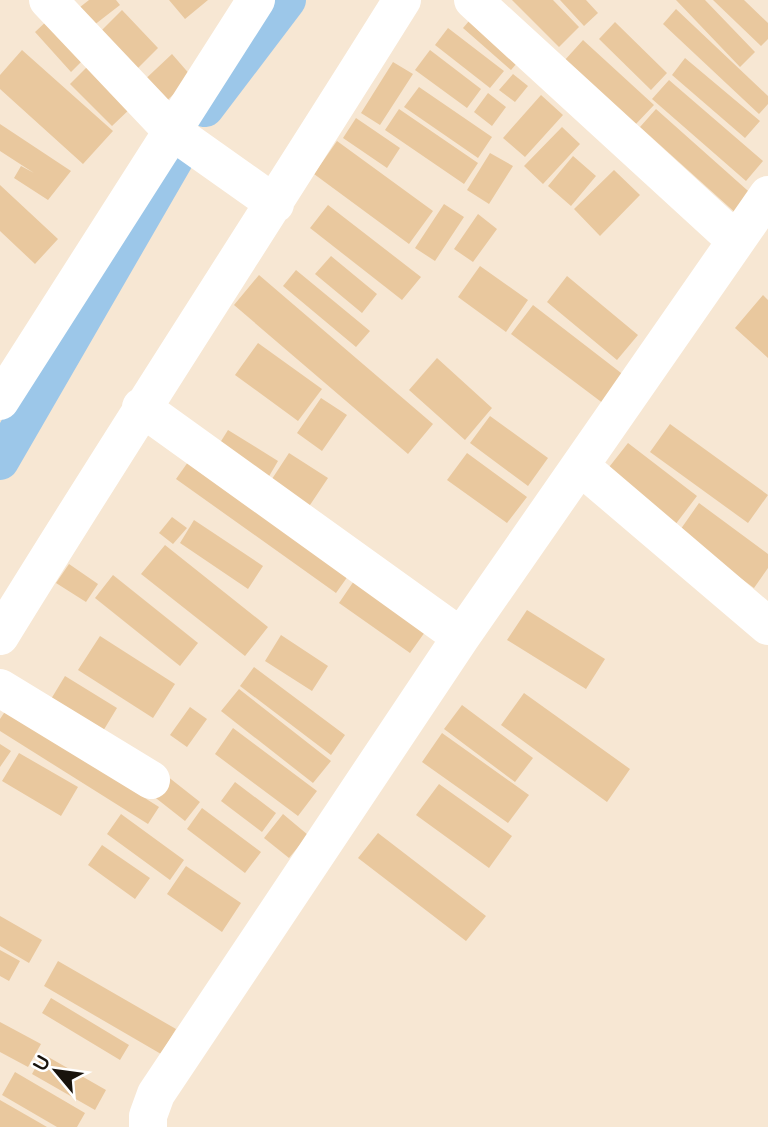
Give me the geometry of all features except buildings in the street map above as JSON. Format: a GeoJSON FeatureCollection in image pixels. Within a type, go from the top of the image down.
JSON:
{"type":"FeatureCollection","features":[{"type":"Feature","properties":{"kind":"street"},"geometry":{"type":"LineString","coordinates":[[48,0],[176,134],[275,204]]}},
{"type":"Feature","properties":{"kind":"street"},"geometry":{"type":"LineString","coordinates":[[0,401],[176,134],[256,0]]}},
{"type":"Feature","properties":{"kind":"street"},"geometry":{"type":"LineString","coordinates":[[0,636],[141,407],[275,204],[402,0]]}},
{"type":"Feature","properties":{"kind":"street"},"geometry":{"type":"LineString","coordinates":[[473,0],[735,240]]}},
{"type":"Feature","properties":{"kind":"street"},"geometry":{"type":"LineString","coordinates":[[148,1127],[148,1116],[156,1094],[461,637],[768,195]]}},
{"type":"Feature","properties":{"kind":"street"},"geometry":{"type":"LineString","coordinates":[[141,407],[461,637]]}},
{"type":"Feature","properties":{"kind":"street"},"geometry":{"type":"LineString","coordinates":[[580,466],[768,626]]}},
{"type":"Feature","properties":{"kind":"street"},"geometry":{"type":"LineString","coordinates":[[0,688],[151,780]]}},
{"type":"Feature","properties":{"kind":"waterway"},"geometry":{"type":"LineString","coordinates":[[205,108],[287,0]]}},
{"type":"Feature","properties":{"kind":"waterway"},"geometry":{"type":"LineString","coordinates":[[0,461],[174,160]]}}]}
